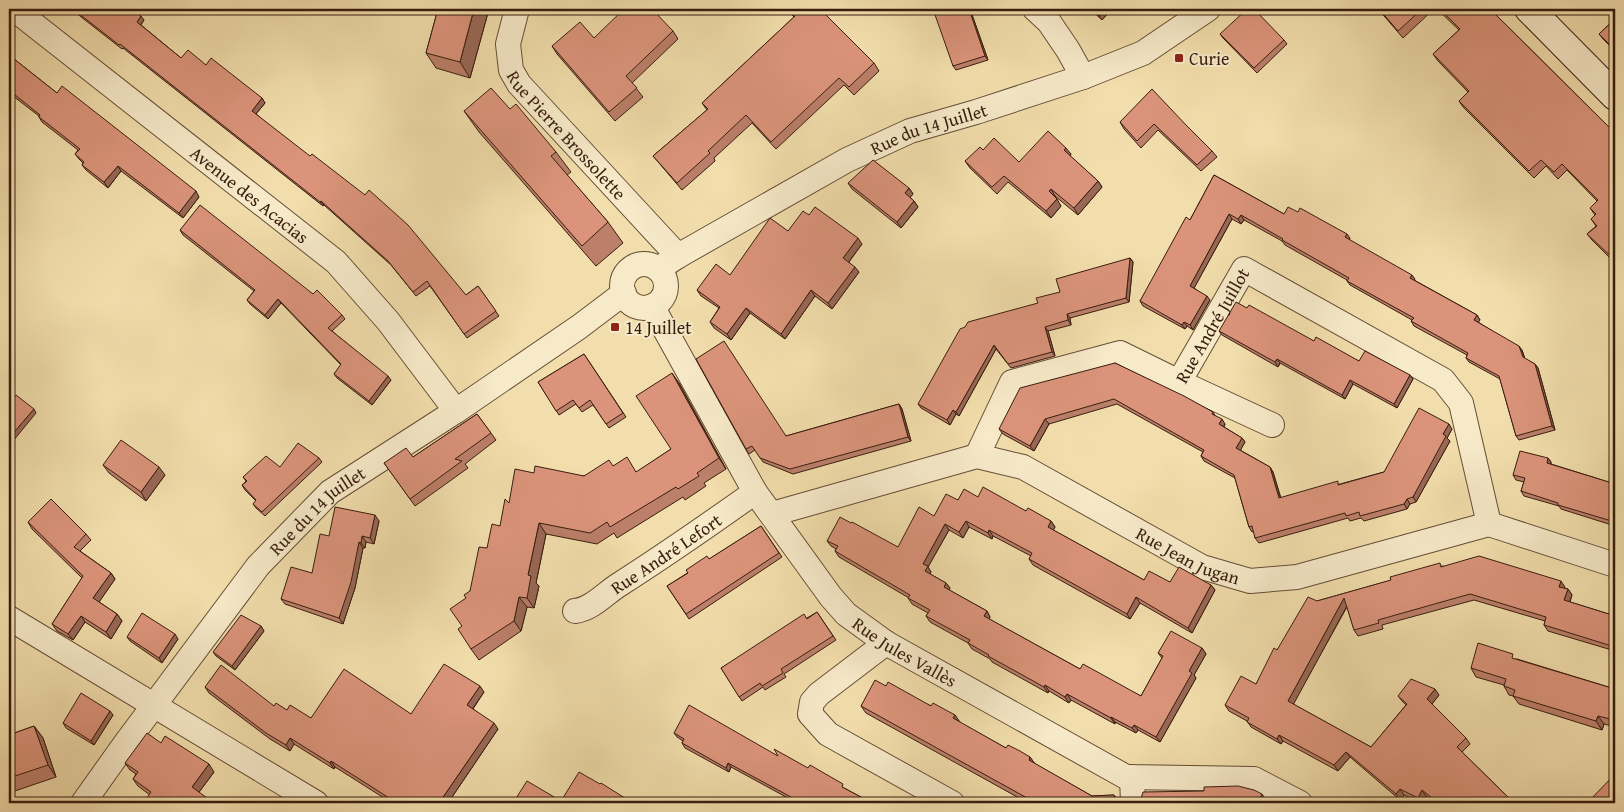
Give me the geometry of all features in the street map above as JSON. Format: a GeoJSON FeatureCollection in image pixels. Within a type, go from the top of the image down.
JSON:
{"type":"FeatureCollection","features":[{"type":"Feature","properties":{"kind":"main road"},"geometry":{"type":"LineString","coordinates":[[1529,9],[1615,96]]}},
{"type":"Feature","properties":{"kind":"street","name":"Avenue des Acacias"},"geometry":{"type":"LineString","coordinates":[[14,9],[336,262],[388,322],[456,411]]}},
{"type":"Feature","properties":{"kind":"street","name":"Rue Pierre Brossolette"},"geometry":{"type":"LineString","coordinates":[[517,9],[508,44],[511,70],[522,87],[678,256]]}},
{"type":"Feature","properties":{"kind":"street"},"geometry":{"type":"LineString","coordinates":[[1034,9],[1050,22],[1083,77]]}},
{"type":"Feature","properties":{"kind":"street","name":"Rue du 14 Juillet"},"geometry":{"type":"LineString","coordinates":[[648,267],[678,256],[847,160],[910,131],[976,112],[1083,77],[1143,53],[1208,9]]}},
{"type":"Feature","properties":{"kind":"street"},"geometry":{"type":"LineString","coordinates":[[646,222],[648,267]]}},
{"type":"Feature","properties":{"kind":"street"},"geometry":{"type":"LineString","coordinates":[[648,267],[663,275],[665,289],[659,302],[652,306],[639,307],[632,304],[624,294],[623,280],[630,269],[648,267]]}},
{"type":"Feature","properties":{"kind":"street","name":"Rue André Juillot"},"geometry":{"type":"LineString","coordinates":[[977,456],[1012,382],[1120,353],[1179,382],[1244,269],[1443,380],[1461,403],[1489,524]]}},
{"type":"Feature","properties":{"kind":"street","name":"Rue du 14 Juillet"},"geometry":{"type":"LineString","coordinates":[[82,803],[258,566],[330,492],[456,411],[580,327],[624,294]]}},
{"type":"Feature","properties":{"kind":"street","name":"Rue Jules Vallès"},"geometry":{"type":"LineString","coordinates":[[652,306],[755,492],[831,597],[846,614],[886,643],[1126,777],[1254,779],[1300,803]]}},
{"type":"Feature","properties":{"kind":"street"},"geometry":{"type":"LineString","coordinates":[[1179,382],[1272,425]]}},
{"type":"Feature","properties":{"kind":"street","name":"Rue Jean Jugan"},"geometry":{"type":"LineString","coordinates":[[772,514],[977,456],[1023,467],[1202,566],[1250,581],[1297,577],[1489,524]]}},
{"type":"Feature","properties":{"kind":"street","name":"Rue André Lefort"},"geometry":{"type":"LineString","coordinates":[[575,611],[585,610],[755,492]]}},
{"type":"Feature","properties":{"kind":"street"},"geometry":{"type":"LineString","coordinates":[[1489,524],[1615,565]]}},
{"type":"Feature","properties":{"kind":"street"},"geometry":{"type":"LineString","coordinates":[[9,618],[316,803]]}},
{"type":"Feature","properties":{"kind":"street"},"geometry":{"type":"LineString","coordinates":[[886,643],[819,694],[812,702],[810,714],[828,734],[952,803]]}},
{"type":"Feature","properties":{"kind":"street"},"geometry":{"type":"LineString","coordinates":[[1132,777],[1133,803]]}},
{"type":"Feature","properties":{"kind":"building"},"geometry":{"type":"Polygon","coordinates":[[[73,9],[132,9],[141,16],[137,22],[181,58],[188,50],[206,65],[211,58],[262,98],[252,111],[310,156],[312,154],[365,195],[369,190],[408,225],[466,295],[478,286],[496,311],[464,334],[427,281],[413,292],[388,261],[321,201],[73,9]]]}},
{"type":"Feature","properties":{"kind":"building"},"geometry":{"type":"Polygon","coordinates":[[[438,9],[474,9],[460,62],[426,53],[438,9]]]}},
{"type":"Feature","properties":{"kind":"building"},"geometry":{"type":"Polygon","coordinates":[[[624,9],[652,9],[673,31],[626,76],[637,88],[609,112],[552,46],[580,22],[594,38],[624,9]]]}},
{"type":"Feature","properties":{"kind":"building"},"geometry":{"type":"Polygon","coordinates":[[[788,9],[820,9],[874,63],[849,87],[839,78],[771,142],[746,115],[708,151],[710,153],[677,183],[653,156],[708,109],[702,103],[795,16],[788,9]]]}},
{"type":"Feature","properties":{"kind":"building"},"geometry":{"type":"Polygon","coordinates":[[[933,9],[969,9],[985,56],[953,66],[933,9]]]}},
{"type":"Feature","properties":{"kind":"building"},"geometry":{"type":"Polygon","coordinates":[[[1091,9],[1105,9],[1099,16],[1091,9]]]}},
{"type":"Feature","properties":{"kind":"building"},"geometry":{"type":"Polygon","coordinates":[[[1247,9],[1254,9],[1284,40],[1254,68],[1220,34],[1247,9]]]}},
{"type":"Feature","properties":{"kind":"building"},"geometry":{"type":"Polygon","coordinates":[[[1379,9],[1422,9],[1398,31],[1379,9]]]}},
{"type":"Feature","properties":{"kind":"building"},"geometry":{"type":"Polygon","coordinates":[[[1440,9],[1490,9],[1615,133],[1615,260],[1587,234],[1597,226],[1591,219],[1596,214],[1590,208],[1598,200],[1562,164],[1554,172],[1541,160],[1529,171],[1459,101],[1469,91],[1433,54],[1460,29],[1440,9]]]}},
{"type":"Feature","properties":{"kind":"building"},"geometry":{"type":"Polygon","coordinates":[[[1615,19],[1615,50],[1599,34],[1615,19]]]}},
{"type":"Feature","properties":{"kind":"building"},"geometry":{"type":"Polygon","coordinates":[[[9,55],[57,93],[62,86],[196,191],[179,213],[118,166],[104,182],[82,165],[84,162],[75,154],[80,149],[39,117],[40,115],[9,90],[9,55]]]}},
{"type":"Feature","properties":{"kind":"building"},"geometry":{"type":"Polygon","coordinates":[[[491,88],[510,109],[516,104],[556,152],[551,156],[608,222],[582,246],[464,111],[491,88]]]}},
{"type":"Feature","properties":{"kind":"building"},"geometry":{"type":"Polygon","coordinates":[[[1152,89],[1212,151],[1197,165],[1154,124],[1137,141],[1120,122],[1152,89]]]}},
{"type":"Feature","properties":{"kind":"building"},"geometry":{"type":"Polygon","coordinates":[[[1048,131],[1066,148],[1064,150],[1098,181],[1074,208],[1051,189],[1049,191],[1057,199],[1046,211],[1004,176],[992,187],[965,161],[980,147],[983,150],[994,138],[1019,162],[1048,131]]]}},
{"type":"Feature","properties":{"kind":"building"},"geometry":{"type":"Polygon","coordinates":[[[873,160],[909,188],[905,193],[914,201],[897,222],[848,183],[873,160]]]}},
{"type":"Feature","properties":{"kind":"building"},"geometry":{"type":"Polygon","coordinates":[[[1214,175],[1284,214],[1288,207],[1298,212],[1300,208],[1347,234],[1345,237],[1412,275],[1410,278],[1477,315],[1474,320],[1519,346],[1523,357],[1535,364],[1552,426],[1516,436],[1499,376],[1466,358],[1468,353],[1411,321],[1414,318],[1347,281],[1349,278],[1241,215],[1238,219],[1229,214],[1190,286],[1207,296],[1190,325],[1184,322],[1182,325],[1140,301],[1186,217],[1190,220],[1214,175]]]}},
{"type":"Feature","properties":{"kind":"building"},"geometry":{"type":"Polygon","coordinates":[[[200,205],[313,294],[317,290],[342,315],[328,328],[388,376],[369,401],[334,374],[341,364],[278,299],[265,315],[247,300],[255,290],[180,230],[200,205]]]}},
{"type":"Feature","properties":{"kind":"building"},"geometry":{"type":"Polygon","coordinates":[[[815,207],[858,238],[843,258],[855,267],[828,303],[811,290],[781,334],[746,308],[727,334],[710,322],[720,307],[697,290],[716,264],[730,275],[770,218],[788,231],[803,211],[809,215],[815,207]]]}},
{"type":"Feature","properties":{"kind":"building"},"geometry":{"type":"Polygon","coordinates":[[[1130,258],[1126,298],[1067,314],[1068,320],[1045,327],[1052,352],[1008,364],[994,345],[956,412],[953,410],[947,420],[918,404],[960,329],[965,327],[968,322],[1038,303],[1036,298],[1060,292],[1056,279],[1130,258]]]}},
{"type":"Feature","properties":{"kind":"building"},"geometry":{"type":"Polygon","coordinates":[[[1236,302],[1247,308],[1249,305],[1314,341],[1316,337],[1359,361],[1365,351],[1410,375],[1394,404],[1350,380],[1342,395],[1277,359],[1275,362],[1219,331],[1236,302]]]}},
{"type":"Feature","properties":{"kind":"building"},"geometry":{"type":"Polygon","coordinates":[[[724,341],[786,436],[899,404],[908,437],[790,469],[760,458],[752,446],[746,449],[696,359],[724,341]]]}},
{"type":"Feature","properties":{"kind":"building"},"geometry":{"type":"Polygon","coordinates":[[[584,354],[623,413],[606,424],[590,400],[579,408],[573,400],[556,411],[538,382],[584,354]]]}},
{"type":"Feature","properties":{"kind":"building"},"geometry":{"type":"Polygon","coordinates":[[[1115,363],[1184,396],[1222,419],[1219,424],[1242,438],[1236,448],[1270,467],[1279,498],[1338,481],[1338,485],[1384,472],[1419,408],[1449,424],[1443,434],[1446,436],[1413,497],[1407,499],[1404,504],[1360,516],[1359,512],[1346,516],[1345,513],[1255,538],[1252,526],[1249,527],[1234,475],[1201,456],[1204,450],[1114,399],[1045,419],[1030,446],[999,429],[1020,388],[1115,363]]]}},
{"type":"Feature","properties":{"kind":"building"},"geometry":{"type":"Polygon","coordinates":[[[672,373],[719,458],[697,473],[699,476],[678,489],[676,487],[610,527],[607,522],[590,533],[539,523],[528,575],[531,576],[527,598],[519,597],[514,621],[471,649],[458,629],[462,626],[450,609],[466,598],[464,595],[470,591],[479,547],[487,548],[492,524],[500,526],[505,499],[509,503],[515,469],[534,473],[535,466],[584,476],[609,460],[613,466],[627,457],[636,472],[671,449],[636,396],[672,373]]]}},
{"type":"Feature","properties":{"kind":"building"},"geometry":{"type":"Polygon","coordinates":[[[16,395],[34,409],[9,438],[9,403],[16,395]]]}},
{"type":"Feature","properties":{"kind":"building"},"geometry":{"type":"Polygon","coordinates":[[[477,414],[491,433],[455,459],[462,461],[410,499],[384,463],[406,448],[413,457],[477,414]]]}},
{"type":"Feature","properties":{"kind":"building"},"geometry":{"type":"Polygon","coordinates":[[[121,440],[159,467],[141,492],[103,465],[121,440]]]}},
{"type":"Feature","properties":{"kind":"building"},"geometry":{"type":"Polygon","coordinates":[[[298,443],[319,458],[262,512],[253,504],[256,500],[242,485],[247,481],[243,477],[266,456],[280,467],[298,443]]]}},
{"type":"Feature","properties":{"kind":"building"},"geometry":{"type":"Polygon","coordinates":[[[1520,451],[1548,458],[1547,463],[1615,484],[1615,522],[1558,505],[1558,503],[1521,491],[1525,478],[1513,475],[1520,451]]]}},
{"type":"Feature","properties":{"kind":"building"},"geometry":{"type":"Polygon","coordinates":[[[983,487],[1026,511],[1028,508],[1051,521],[1048,527],[1144,580],[1149,571],[1170,582],[1179,567],[1211,585],[1188,628],[1136,597],[1127,614],[1029,559],[1032,553],[989,530],[988,533],[966,521],[959,532],[945,524],[923,564],[928,566],[925,571],[946,583],[944,587],[987,611],[984,616],[1080,669],[1083,664],[1141,696],[1163,656],[1158,653],[1171,631],[1202,648],[1189,671],[1192,673],[1156,737],[1134,725],[1132,728],[1111,718],[1067,694],[1065,697],[1045,685],[1044,687],[988,656],[968,643],[970,640],[926,616],[930,610],[908,598],[910,595],[835,551],[838,546],[827,541],[840,517],[898,547],[919,507],[934,516],[946,494],[958,500],[964,489],[978,497],[983,487]]]}},
{"type":"Feature","properties":{"kind":"building"},"geometry":{"type":"Polygon","coordinates":[[[51,499],[86,534],[74,547],[111,573],[93,598],[117,614],[106,632],[81,616],[68,634],[52,624],[83,576],[28,522],[51,499]]]}},
{"type":"Feature","properties":{"kind":"building"},"geometry":{"type":"Polygon","coordinates":[[[335,507],[375,515],[370,538],[362,536],[361,543],[359,542],[351,582],[339,618],[281,599],[291,567],[312,573],[320,534],[329,536],[335,507]]]}},
{"type":"Feature","properties":{"kind":"building"},"geometry":{"type":"Polygon","coordinates":[[[761,526],[779,553],[686,614],[667,586],[688,573],[686,570],[707,556],[709,559],[761,526]]]}},
{"type":"Feature","properties":{"kind":"building"},"geometry":{"type":"Polygon","coordinates":[[[1479,556],[1561,581],[1559,587],[1568,589],[1564,600],[1612,615],[1615,604],[1615,647],[1544,625],[1546,617],[1470,594],[1378,620],[1379,623],[1354,630],[1344,598],[1288,701],[1371,747],[1407,704],[1398,696],[1411,679],[1435,689],[1427,699],[1466,738],[1457,747],[1514,803],[1444,803],[1439,798],[1436,801],[1422,790],[1418,798],[1400,789],[1396,794],[1346,752],[1334,765],[1279,735],[1277,739],[1247,722],[1249,718],[1225,705],[1241,676],[1256,684],[1274,648],[1277,650],[1308,597],[1317,601],[1391,580],[1390,577],[1440,563],[1441,567],[1479,556]]]}},
{"type":"Feature","properties":{"kind":"building"},"geometry":{"type":"Polygon","coordinates":[[[817,612],[833,636],[781,669],[783,673],[762,686],[760,683],[739,697],[721,668],[804,614],[807,619],[817,612]]]}},
{"type":"Feature","properties":{"kind":"building"},"geometry":{"type":"Polygon","coordinates":[[[142,613],[175,634],[159,658],[127,637],[142,613]]]}},
{"type":"Feature","properties":{"kind":"building"},"geometry":{"type":"Polygon","coordinates":[[[241,615],[261,626],[232,666],[213,652],[241,615]]]}},
{"type":"Feature","properties":{"kind":"building"},"geometry":{"type":"Polygon","coordinates":[[[1478,643],[1513,654],[1512,658],[1615,689],[1615,716],[1612,715],[1610,719],[1598,716],[1596,721],[1513,696],[1515,690],[1504,686],[1506,679],[1471,668],[1478,643]]]}},
{"type":"Feature","properties":{"kind":"building"},"geometry":{"type":"Polygon","coordinates":[[[444,664],[480,686],[467,705],[494,723],[439,803],[397,803],[331,761],[330,763],[290,738],[286,745],[266,733],[205,687],[221,665],[274,706],[276,703],[287,710],[290,705],[311,718],[344,669],[411,714],[444,664]]]}},
{"type":"Feature","properties":{"kind":"building"},"geometry":{"type":"Polygon","coordinates":[[[875,680],[886,686],[888,682],[931,706],[933,703],[955,715],[953,718],[1006,748],[1008,745],[1020,751],[1030,757],[1029,760],[1092,796],[1114,795],[1117,803],[1036,803],[861,706],[875,680]]]}},
{"type":"Feature","properties":{"kind":"building"},"geometry":{"type":"Polygon","coordinates":[[[81,693],[110,711],[91,741],[63,723],[81,693]]]}},
{"type":"Feature","properties":{"kind":"building"},"geometry":{"type":"Polygon","coordinates":[[[689,705],[778,756],[774,749],[808,768],[810,765],[843,784],[842,787],[872,803],[802,803],[728,763],[726,768],[682,743],[684,739],[674,733],[689,705]]]}},
{"type":"Feature","properties":{"kind":"building"},"geometry":{"type":"Polygon","coordinates":[[[34,726],[48,765],[9,778],[9,735],[34,726]]]}},
{"type":"Feature","properties":{"kind":"building"},"geometry":{"type":"Polygon","coordinates":[[[147,733],[161,743],[165,736],[209,764],[192,787],[214,803],[143,803],[151,792],[133,779],[138,772],[125,763],[147,733]]]}},
{"type":"Feature","properties":{"kind":"building"},"geometry":{"type":"Polygon","coordinates":[[[579,772],[628,800],[626,803],[513,803],[527,781],[561,801],[579,772]]]}},
{"type":"Feature","properties":{"kind":"building"},"geometry":{"type":"Polygon","coordinates":[[[1615,774],[1615,803],[1591,803],[1589,801],[1615,774]]]}},
{"type":"Feature","properties":{"kind":"building"},"geometry":{"type":"Polygon","coordinates":[[[1238,786],[1262,794],[1258,803],[1139,803],[1143,792],[1204,791],[1204,787],[1238,786]]]}},
{"type":"Feature","properties":{"kind":"place","name":"Curie"},"geometry":{"type":"Point","coordinates":[1179,58]}},
{"type":"Feature","properties":{"kind":"place","name":"14 Juillet"},"geometry":{"type":"Point","coordinates":[615,327]}}]}
